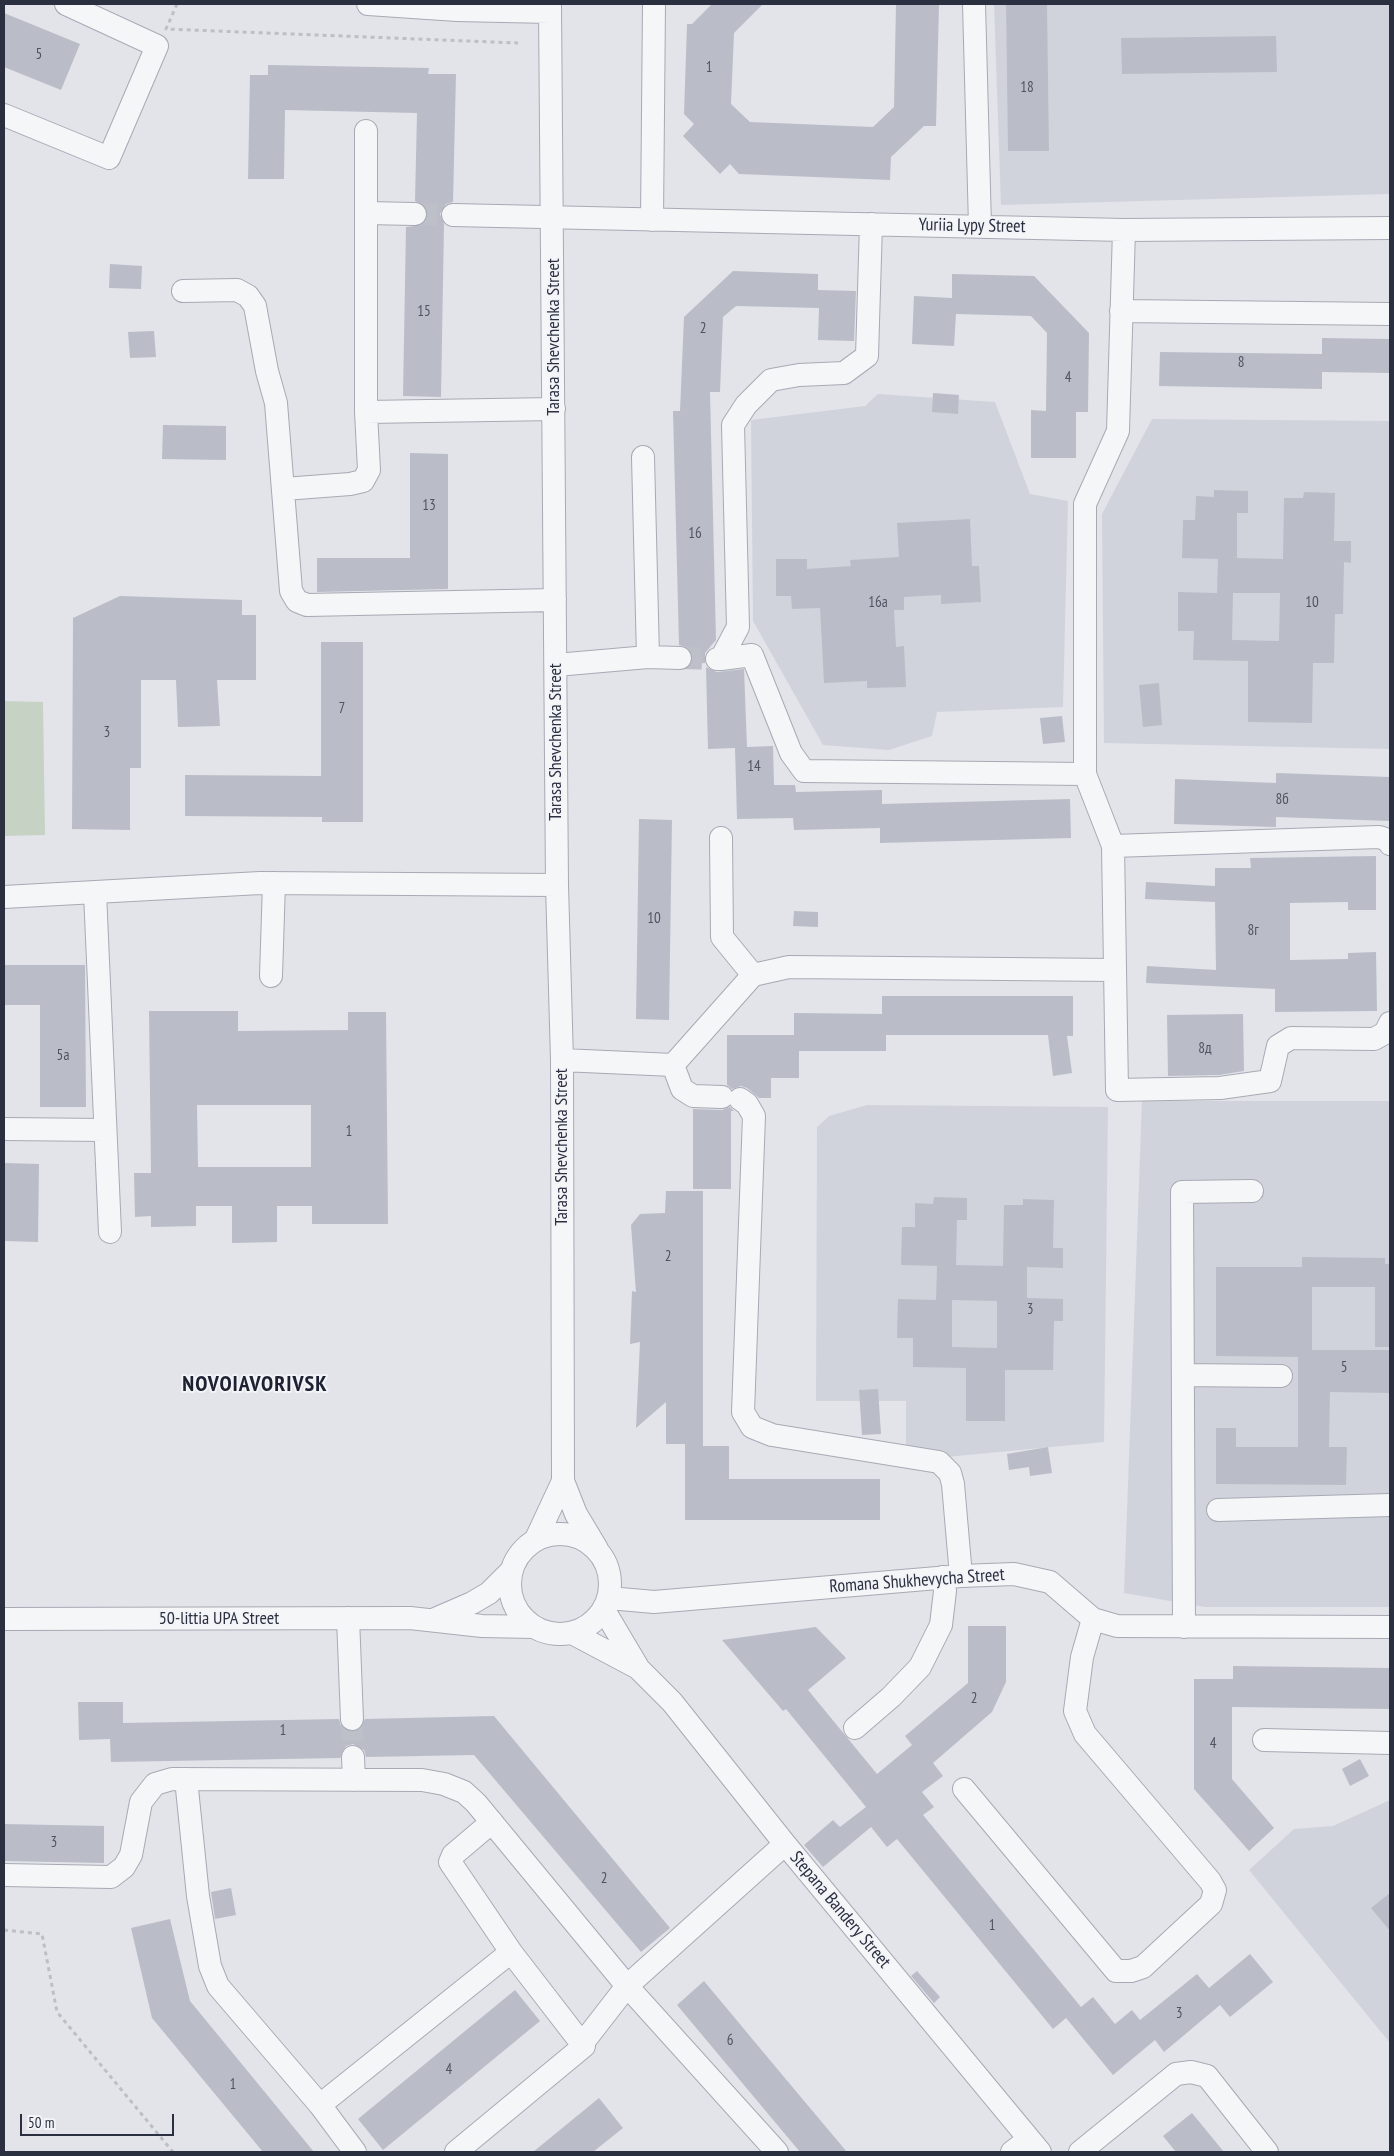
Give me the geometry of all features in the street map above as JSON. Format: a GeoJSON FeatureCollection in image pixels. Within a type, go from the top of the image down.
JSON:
{"type":"FeatureCollection","features":[{"type":"Feature","properties":{"kind":"street"},"geometry":{"type":"LineString","coordinates":[[4,114],[109,158],[156,46],[66,4]]}},
{"type":"Feature","properties":{"kind":"street"},"geometry":{"type":"LineString","coordinates":[[380,4],[550,8]]}},
{"type":"Feature","properties":{"kind":"street"},"geometry":{"type":"LineString","coordinates":[[652,220],[654,4]]}},
{"type":"Feature","properties":{"kind":"street"},"geometry":{"type":"LineString","coordinates":[[974,4],[980,226]]}},
{"type":"Feature","properties":{"kind":"street","name":"Tarasa Shevchenka Street"},"geometry":{"type":"LineString","coordinates":[[550,8],[557,885],[562,1060],[563,1481],[576,1514],[597,1549]]}},
{"type":"Feature","properties":{"kind":"street"},"geometry":{"type":"LineString","coordinates":[[284,489],[350,484],[364,480],[369,470],[366,412],[366,132]]}},
{"type":"Feature","properties":{"kind":"street"},"geometry":{"type":"LineString","coordinates":[[366,213],[415,214]]}},
{"type":"Feature","properties":{"kind":"street","name":"Yuriia Lypy Street"},"geometry":{"type":"LineString","coordinates":[[453,215],[1124,230],[1390,228]]}},
{"type":"Feature","properties":{"kind":"street"},"geometry":{"type":"LineString","coordinates":[[871,224],[868,356],[844,373],[798,375],[771,380],[746,405],[733,425],[738,628],[719,659],[752,655],[791,753],[804,771],[1085,774]]}},
{"type":"Feature","properties":{"kind":"street"},"geometry":{"type":"LineString","coordinates":[[1124,230],[1118,431],[1085,504],[1085,774],[1112,846],[1117,1090],[1220,1088],[1270,1082],[1278,1046],[1291,1038],[1374,1039],[1384,1033],[1390,1023]]}},
{"type":"Feature","properties":{"kind":"street"},"geometry":{"type":"LineString","coordinates":[[183,291],[237,290],[248,296],[255,306],[267,371],[276,402],[291,591],[297,601],[307,605],[555,600]]}},
{"type":"Feature","properties":{"kind":"street"},"geometry":{"type":"LineString","coordinates":[[1121,311],[1390,314]]}},
{"type":"Feature","properties":{"kind":"street"},"geometry":{"type":"LineString","coordinates":[[366,412],[554,409]]}},
{"type":"Feature","properties":{"kind":"street"},"geometry":{"type":"LineString","coordinates":[[643,457],[648,657]]}},
{"type":"Feature","properties":{"kind":"street"},"geometry":{"type":"LineString","coordinates":[[556,665],[648,657],[680,658]]}},
{"type":"Feature","properties":{"kind":"street"},"geometry":{"type":"LineString","coordinates":[[1112,846],[1379,837],[1388,840],[1390,844]]}},
{"type":"Feature","properties":{"kind":"street"},"geometry":{"type":"LineString","coordinates":[[721,838],[722,938],[753,974]]}},
{"type":"Feature","properties":{"kind":"street"},"geometry":{"type":"LineString","coordinates":[[4,897],[274,883],[557,885]]}},
{"type":"Feature","properties":{"kind":"street"},"geometry":{"type":"LineString","coordinates":[[271,976],[274,883]]}},
{"type":"Feature","properties":{"kind":"street"},"geometry":{"type":"LineString","coordinates":[[96,893],[110,1232]]}},
{"type":"Feature","properties":{"kind":"street"},"geometry":{"type":"LineString","coordinates":[[673,1065],[753,974],[789,966],[1114,970]]}},
{"type":"Feature","properties":{"kind":"street"},"geometry":{"type":"LineString","coordinates":[[562,1060],[673,1065]]}},
{"type":"Feature","properties":{"kind":"street"},"geometry":{"type":"LineString","coordinates":[[673,1065],[682,1089],[693,1096],[731,1098],[747,1104],[754,1116],[744,1412],[752,1427],[772,1435],[939,1462],[950,1472],[954,1484],[952,1577],[945,1591],[941,1625],[920,1667],[891,1697],[855,1728]]}},
{"type":"Feature","properties":{"kind":"street"},"geometry":{"type":"LineString","coordinates":[[4,1129],[105,1130]]}},
{"type":"Feature","properties":{"kind":"street"},"geometry":{"type":"LineString","coordinates":[[1184,1626],[1182,1192],[1252,1191]]}},
{"type":"Feature","properties":{"kind":"street"},"geometry":{"type":"LineString","coordinates":[[1183,1375],[1280,1376]]}},
{"type":"Feature","properties":{"kind":"street","name":"Tarasa Shevchenka Street"},"geometry":{"type":"LineString","coordinates":[[536,1539],[563,1481]]}},
{"type":"Feature","properties":{"kind":"street"},"geometry":{"type":"LineString","coordinates":[[1218,1510],[1390,1505]]}},
{"type":"Feature","properties":{"kind":"street"},"geometry":{"type":"LineString","coordinates":[[562,1533],[575,1535],[597,1549],[605,1560],[610,1572],[611,1585],[606,1604],[596,1620],[572,1633],[560,1634],[534,1627],[516,1608],[511,1596],[512,1570],[517,1557],[536,1539],[562,1533]]}},
{"type":"Feature","properties":{"kind":"street","name":"50-littia UPA Street"},"geometry":{"type":"LineString","coordinates":[[434,1620],[472,1603],[488,1593],[512,1570]]}},
{"type":"Feature","properties":{"kind":"street","name":"Romana Shukhevycha Street"},"geometry":{"type":"LineString","coordinates":[[606,1604],[654,1602],[952,1577],[1014,1574],[1050,1582],[1093,1619],[1117,1626],[1390,1627]]}},
{"type":"Feature","properties":{"kind":"street","name":"Stepana Bandery Street"},"geometry":{"type":"LineString","coordinates":[[606,1604],[639,1669]]}},
{"type":"Feature","properties":{"kind":"street"},"geometry":{"type":"LineString","coordinates":[[348,1618],[352,1719]]}},
{"type":"Feature","properties":{"kind":"street","name":"50-littia UPA Street"},"geometry":{"type":"LineString","coordinates":[[4,1619],[348,1618],[434,1620],[482,1626],[534,1627]]}},
{"type":"Feature","properties":{"kind":"street"},"geometry":{"type":"LineString","coordinates":[[964,1789],[1116,1971],[1131,1971],[1143,1967],[1211,1904],[1215,1890],[1210,1881],[1086,1734],[1075,1711],[1082,1657],[1093,1619]]}},
{"type":"Feature","properties":{"kind":"street","name":"Stepana Bandery Street"},"geometry":{"type":"LineString","coordinates":[[572,1633],[639,1669],[672,1702],[1027,2148]]}},
{"type":"Feature","properties":{"kind":"street"},"geometry":{"type":"LineString","coordinates":[[1264,1740],[1390,1743]]}},
{"type":"Feature","properties":{"kind":"street"},"geometry":{"type":"LineString","coordinates":[[353,1757],[354,1780]]}},
{"type":"Feature","properties":{"kind":"street"},"geometry":{"type":"LineString","coordinates":[[4,1875],[111,1877],[124,1867],[131,1855],[141,1802],[155,1784],[172,1779],[422,1780],[444,1784],[464,1792],[492,1822],[627,1986],[777,2152]]}},
{"type":"Feature","properties":{"kind":"street"},"geometry":{"type":"LineString","coordinates":[[186,1779],[198,1896],[210,1966],[218,1986],[320,2105],[355,2152]]}},
{"type":"Feature","properties":{"kind":"street"},"geometry":{"type":"LineString","coordinates":[[492,1822],[453,1855],[450,1862],[511,1952],[582,2044]]}},
{"type":"Feature","properties":{"kind":"street"},"geometry":{"type":"LineString","coordinates":[[456,2152],[584,2046],[582,2044],[627,1986],[785,1844]]}},
{"type":"Feature","properties":{"kind":"street"},"geometry":{"type":"LineString","coordinates":[[320,2105],[511,1952]]}},
{"type":"Feature","properties":{"kind":"street"},"geometry":{"type":"LineString","coordinates":[[1080,2152],[1176,2074],[1191,2072],[1207,2076],[1267,2152]]}},
{"type":"Feature","properties":{"kind":"path"},"geometry":{"type":"LineString","coordinates":[[177,4],[166,29],[518,43]]}},
{"type":"Feature","properties":{"kind":"path"},"geometry":{"type":"LineString","coordinates":[[4,1930],[42,1934],[58,2012],[172,2152]]}},
{"type":"Feature","properties":{"kind":"shaded area"},"geometry":{"type":"Polygon","coordinates":[[[994,4],[1390,4],[1390,194],[1001,205],[994,4]]]}},
{"type":"Feature","properties":{"kind":"shaded area"},"geometry":{"type":"Polygon","coordinates":[[[878,394],[995,402],[1030,494],[1068,501],[1063,707],[937,712],[932,736],[889,750],[823,745],[753,621],[751,420],[865,406],[878,394]]]}},
{"type":"Feature","properties":{"kind":"shaded area"},"geometry":{"type":"Polygon","coordinates":[[[1152,419],[1390,421],[1390,749],[1104,743],[1102,514],[1152,419]]]}},
{"type":"Feature","properties":{"kind":"shaded area"},"geometry":{"type":"Polygon","coordinates":[[[1142,1101],[1390,1101],[1390,1607],[1205,1607],[1124,1593],[1142,1101]]]}},
{"type":"Feature","properties":{"kind":"shaded area"},"geometry":{"type":"Polygon","coordinates":[[[867,1105],[1108,1107],[1104,1442],[925,1459],[906,1445],[906,1401],[816,1401],[817,1127],[829,1116],[867,1105]]]}},
{"type":"Feature","properties":{"kind":"shaded area"},"geometry":{"type":"Polygon","coordinates":[[[1390,1800],[1390,2043],[1249,1870],[1294,1829],[1333,1826],[1390,1800]]]}},
{"type":"Feature","properties":{"kind":"green space"},"geometry":{"type":"Polygon","coordinates":[[[4,701],[43,702],[45,835],[4,836],[4,701]]]}},
{"type":"Feature","properties":{"kind":"building"},"geometry":{"type":"Polygon","coordinates":[[[712,4],[763,4],[734,33],[731,104],[750,122],[873,127],[894,107],[896,4],[939,4],[936,126],[924,126],[891,157],[890,180],[739,174],[730,164],[720,174],[683,136],[694,124],[684,114],[687,24],[692,24],[712,4]]]}},
{"type":"Feature","properties":{"kind":"building"},"geometry":{"type":"Polygon","coordinates":[[[1006,4],[1047,4],[1049,151],[1008,151],[1006,4]]]}},
{"type":"Feature","properties":{"kind":"building"},"geometry":{"type":"Polygon","coordinates":[[[4,13],[80,44],[61,90],[4,67],[4,13]]]}},
{"type":"Feature","properties":{"kind":"building"},"geometry":{"type":"Polygon","coordinates":[[[1276,36],[1277,72],[1122,74],[1121,38],[1276,36]]]}},
{"type":"Feature","properties":{"kind":"building"},"geometry":{"type":"Polygon","coordinates":[[[268,65],[429,68],[428,74],[456,74],[453,202],[446,204],[440,214],[444,224],[441,397],[403,396],[406,227],[422,225],[428,215],[426,207],[415,201],[417,113],[285,110],[284,179],[248,179],[250,75],[268,75],[268,65]]]}},
{"type":"Feature","properties":{"kind":"building"},"geometry":{"type":"Polygon","coordinates":[[[110,264],[142,266],[141,289],[109,288],[110,264]]]}},
{"type":"Feature","properties":{"kind":"building"},"geometry":{"type":"Polygon","coordinates":[[[733,271],[818,274],[818,290],[856,291],[854,341],[818,340],[819,308],[736,306],[723,317],[720,392],[710,392],[716,640],[705,653],[705,663],[692,664],[691,651],[679,645],[673,411],[680,411],[684,317],[733,271]]]}},
{"type":"Feature","properties":{"kind":"building"},"geometry":{"type":"Polygon","coordinates":[[[952,274],[1034,276],[1089,333],[1088,412],[1076,412],[1076,458],[1031,458],[1031,410],[1046,411],[1047,333],[1031,316],[956,314],[954,346],[912,344],[914,296],[952,298],[952,274]]]}},
{"type":"Feature","properties":{"kind":"building"},"geometry":{"type":"Polygon","coordinates":[[[154,331],[156,357],[130,358],[128,332],[154,331]]]}},
{"type":"Feature","properties":{"kind":"building"},"geometry":{"type":"Polygon","coordinates":[[[1322,338],[1390,339],[1390,373],[1322,372],[1322,389],[1159,386],[1160,352],[1322,354],[1322,338]]]}},
{"type":"Feature","properties":{"kind":"building"},"geometry":{"type":"Polygon","coordinates":[[[933,393],[959,395],[958,414],[932,412],[933,393]]]}},
{"type":"Feature","properties":{"kind":"building"},"geometry":{"type":"Polygon","coordinates":[[[163,425],[226,426],[226,460],[162,459],[163,425]]]}},
{"type":"Feature","properties":{"kind":"building"},"geometry":{"type":"Polygon","coordinates":[[[410,453],[448,454],[448,589],[317,592],[317,558],[410,558],[410,453]]]}},
{"type":"Feature","properties":{"kind":"building"},"geometry":{"type":"Polygon","coordinates":[[[1214,490],[1248,491],[1248,513],[1237,513],[1237,558],[1283,559],[1284,498],[1303,498],[1304,492],[1335,493],[1334,541],[1351,541],[1351,563],[1344,562],[1343,614],[1335,614],[1334,663],[1313,663],[1312,723],[1248,722],[1248,661],[1193,660],[1194,631],[1178,631],[1178,592],[1217,593],[1218,559],[1182,558],[1183,520],[1195,520],[1196,496],[1214,497],[1214,490]],[[1233,593],[1232,640],[1279,641],[1280,593],[1233,593]]]}},
{"type":"Feature","properties":{"kind":"building"},"geometry":{"type":"Polygon","coordinates":[[[970,519],[972,566],[979,566],[981,602],[941,604],[941,595],[904,597],[904,610],[894,610],[896,647],[904,646],[906,687],[867,688],[867,681],[824,683],[820,608],[792,609],[791,596],[776,596],[776,559],[807,559],[807,569],[851,566],[850,560],[899,557],[897,523],[970,519]]]}},
{"type":"Feature","properties":{"kind":"building"},"geometry":{"type":"Polygon","coordinates":[[[120,596],[242,600],[242,615],[256,615],[256,680],[217,680],[220,726],[178,727],[176,680],[141,680],[141,768],[130,768],[130,830],[72,829],[73,618],[120,596]]]}},
{"type":"Feature","properties":{"kind":"building"},"geometry":{"type":"Polygon","coordinates":[[[321,642],[363,642],[363,822],[322,822],[322,817],[185,816],[185,775],[321,776],[321,642]]]}},
{"type":"Feature","properties":{"kind":"building"},"geometry":{"type":"Polygon","coordinates":[[[706,667],[717,672],[744,669],[747,747],[773,746],[774,785],[795,785],[796,792],[882,790],[882,804],[1070,799],[1071,838],[880,843],[880,828],[794,830],[793,818],[737,819],[735,748],[708,749],[706,667]]]}},
{"type":"Feature","properties":{"kind":"building"},"geometry":{"type":"Polygon","coordinates":[[[1159,683],[1162,725],[1143,727],[1139,685],[1159,683]]]}},
{"type":"Feature","properties":{"kind":"building"},"geometry":{"type":"Polygon","coordinates":[[[1062,716],[1065,742],[1043,744],[1040,718],[1062,716]]]}},
{"type":"Feature","properties":{"kind":"building"},"geometry":{"type":"Polygon","coordinates":[[[1276,773],[1390,777],[1390,821],[1276,817],[1276,827],[1174,824],[1175,779],[1276,783],[1276,773]]]}},
{"type":"Feature","properties":{"kind":"building"},"geometry":{"type":"Polygon","coordinates":[[[639,819],[672,820],[669,1020],[636,1019],[639,819]]]}},
{"type":"Feature","properties":{"kind":"building"},"geometry":{"type":"Polygon","coordinates":[[[1376,856],[1376,910],[1348,910],[1348,902],[1290,903],[1290,960],[1348,959],[1348,953],[1376,952],[1377,1011],[1275,1012],[1275,989],[1146,983],[1147,966],[1216,970],[1215,902],[1145,899],[1146,882],[1215,886],[1215,868],[1251,868],[1250,858],[1376,856]]]}},
{"type":"Feature","properties":{"kind":"building"},"geometry":{"type":"Polygon","coordinates":[[[794,911],[818,912],[818,927],[793,926],[794,911]]]}},
{"type":"Feature","properties":{"kind":"building"},"geometry":{"type":"Polygon","coordinates":[[[4,965],[85,965],[86,1107],[40,1107],[40,1005],[4,1005],[4,965]]]}},
{"type":"Feature","properties":{"kind":"building"},"geometry":{"type":"Polygon","coordinates":[[[882,996],[1073,996],[1073,1036],[1067,1036],[1072,1073],[1053,1076],[1048,1035],[886,1035],[886,1051],[799,1051],[799,1078],[771,1078],[771,1098],[759,1098],[747,1088],[741,1086],[732,1089],[727,1085],[727,1035],[794,1035],[794,1013],[882,1014],[882,996]]]}},
{"type":"Feature","properties":{"kind":"building"},"geometry":{"type":"Polygon","coordinates":[[[149,1011],[238,1011],[238,1031],[348,1030],[348,1012],[386,1012],[388,1224],[312,1224],[312,1206],[277,1206],[277,1242],[232,1243],[232,1206],[196,1206],[196,1226],[151,1227],[151,1216],[135,1217],[134,1173],[151,1173],[149,1011]],[[197,1105],[198,1167],[311,1167],[311,1105],[197,1105]]]}},
{"type":"Feature","properties":{"kind":"building"},"geometry":{"type":"Polygon","coordinates":[[[1243,1014],[1244,1071],[1219,1075],[1168,1076],[1167,1015],[1243,1014]]]}},
{"type":"Feature","properties":{"kind":"building"},"geometry":{"type":"Polygon","coordinates":[[[730,1107],[734,1111],[731,1111],[731,1189],[693,1189],[693,1109],[722,1110],[730,1107]]]}},
{"type":"Feature","properties":{"kind":"building"},"geometry":{"type":"Polygon","coordinates":[[[4,1163],[39,1164],[38,1242],[4,1241],[4,1163]]]}},
{"type":"Feature","properties":{"kind":"building"},"geometry":{"type":"Polygon","coordinates":[[[666,1191],[703,1191],[703,1446],[729,1446],[729,1479],[880,1479],[880,1520],[685,1520],[685,1444],[666,1444],[666,1402],[636,1428],[640,1342],[630,1344],[632,1291],[636,1292],[631,1225],[640,1214],[665,1213],[666,1191]]]}},
{"type":"Feature","properties":{"kind":"building"},"geometry":{"type":"Polygon","coordinates":[[[934,1197],[967,1198],[967,1220],[957,1220],[956,1265],[1003,1266],[1004,1205],[1023,1205],[1023,1199],[1054,1200],[1053,1248],[1063,1248],[1063,1268],[1027,1267],[1027,1298],[1063,1299],[1063,1321],[1054,1321],[1053,1370],[1005,1370],[1005,1421],[966,1421],[966,1368],[913,1367],[913,1338],[897,1338],[898,1299],[936,1300],[937,1266],[901,1265],[902,1227],[915,1227],[915,1203],[933,1204],[934,1197]],[[952,1300],[952,1347],[997,1348],[997,1301],[952,1300]]]}},
{"type":"Feature","properties":{"kind":"building"},"geometry":{"type":"Polygon","coordinates":[[[1302,1257],[1385,1258],[1385,1264],[1390,1264],[1390,1347],[1375,1347],[1375,1287],[1312,1287],[1312,1350],[1390,1350],[1390,1393],[1330,1392],[1329,1447],[1347,1447],[1346,1485],[1216,1484],[1216,1428],[1236,1428],[1236,1447],[1298,1447],[1298,1357],[1216,1356],[1216,1267],[1302,1267],[1302,1257]]]}},
{"type":"Feature","properties":{"kind":"building"},"geometry":{"type":"Polygon","coordinates":[[[878,1389],[881,1434],[862,1435],[859,1390],[878,1389]]]}},
{"type":"Feature","properties":{"kind":"building"},"geometry":{"type":"Polygon","coordinates":[[[1048,1447],[1052,1473],[1030,1476],[1029,1467],[1009,1470],[1007,1454],[1048,1447]]]}},
{"type":"Feature","properties":{"kind":"building"},"geometry":{"type":"Polygon","coordinates":[[[968,1626],[1006,1626],[1006,1682],[992,1712],[933,1763],[943,1776],[922,1792],[934,1807],[923,1815],[1081,2007],[1093,1997],[1115,2024],[1132,2010],[1140,2020],[1197,1974],[1209,1988],[1250,1954],[1273,1982],[1230,2017],[1220,2005],[1164,2052],[1155,2040],[1113,2075],[1066,2018],[1053,2029],[897,1839],[887,1847],[871,1827],[823,1867],[804,1845],[833,1820],[840,1827],[866,1807],[786,1709],[783,1711],[722,1640],[816,1627],[846,1658],[808,1690],[877,1774],[912,1745],[905,1736],[968,1683],[968,1626]]]}},
{"type":"Feature","properties":{"kind":"building"},"geometry":{"type":"Polygon","coordinates":[[[1233,1666],[1390,1668],[1390,1709],[1232,1707],[1232,1779],[1274,1828],[1249,1851],[1194,1789],[1194,1679],[1233,1679],[1233,1666]]]}},
{"type":"Feature","properties":{"kind":"building"},"geometry":{"type":"Polygon","coordinates":[[[78,1702],[123,1702],[123,1723],[339,1719],[341,1726],[352,1732],[359,1730],[365,1719],[494,1716],[670,1928],[641,1952],[474,1755],[366,1757],[364,1750],[353,1744],[346,1746],[340,1758],[111,1762],[110,1739],[79,1740],[78,1702]]]}},
{"type":"Feature","properties":{"kind":"building"},"geometry":{"type":"Polygon","coordinates":[[[1360,1759],[1369,1776],[1350,1786],[1342,1769],[1360,1759]]]}},
{"type":"Feature","properties":{"kind":"building"},"geometry":{"type":"Polygon","coordinates":[[[4,1824],[104,1826],[104,1863],[4,1861],[4,1824]]]}},
{"type":"Feature","properties":{"kind":"building"},"geometry":{"type":"Polygon","coordinates":[[[231,1888],[236,1915],[215,1919],[211,1892],[231,1888]]]}},
{"type":"Feature","properties":{"kind":"building"},"geometry":{"type":"Polygon","coordinates":[[[1390,1893],[1390,1931],[1371,1908],[1390,1893]]]}},
{"type":"Feature","properties":{"kind":"building"},"geometry":{"type":"Polygon","coordinates":[[[170,1919],[190,2001],[314,2152],[263,2152],[152,2018],[131,1928],[170,1919]]]}},
{"type":"Feature","properties":{"kind":"building"},"geometry":{"type":"Polygon","coordinates":[[[917,1971],[940,1997],[934,2003],[911,1976],[917,1971]]]}},
{"type":"Feature","properties":{"kind":"building"},"geometry":{"type":"Polygon","coordinates":[[[704,1981],[847,2152],[800,2152],[677,2005],[704,1981]]]}},
{"type":"Feature","properties":{"kind":"building"},"geometry":{"type":"Polygon","coordinates":[[[515,1990],[540,2021],[383,2150],[358,2119],[515,1990]]]}},
{"type":"Feature","properties":{"kind":"building"},"geometry":{"type":"Polygon","coordinates":[[[599,2098],[623,2128],[593,2152],[533,2152],[599,2098]]]}},
{"type":"Feature","properties":{"kind":"building"},"geometry":{"type":"Polygon","coordinates":[[[1192,2113],[1224,2152],[1176,2152],[1163,2136],[1192,2113]]]}},
{"type":"Feature","properties":{"kind":"tunnel"},"geometry":{"type":"LineString","coordinates":[[415,214],[453,215]]}},
{"type":"Feature","properties":{"kind":"tunnel"},"geometry":{"type":"LineString","coordinates":[[680,658],[717,659]]}},
{"type":"Feature","properties":{"kind":"tunnel"},"geometry":{"type":"LineString","coordinates":[[352,1719],[353,1757]]}},
{"type":"Feature","properties":{"kind":"district","name":"NOVOIAVORIVSK"},"geometry":{"type":"Point","coordinates":[255,1385]}}]}
